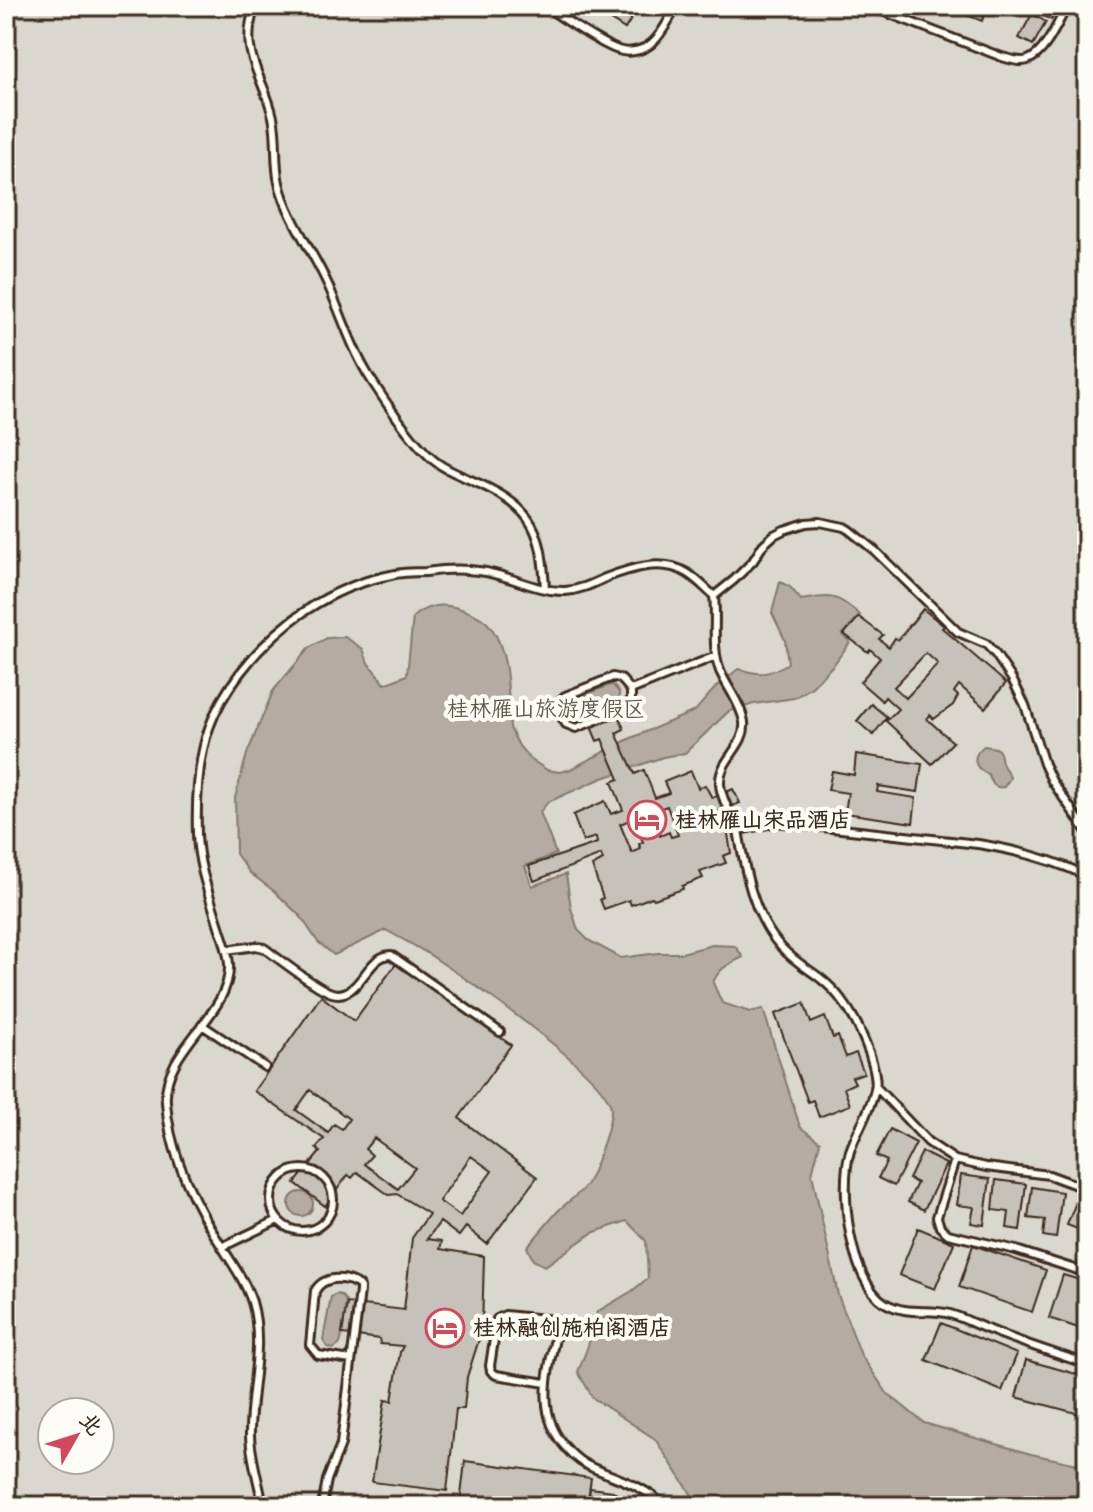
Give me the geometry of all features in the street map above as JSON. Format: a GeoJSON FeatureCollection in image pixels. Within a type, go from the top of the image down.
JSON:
{"type":"FeatureCollection","features":[{"type":"Feature","properties":{"kind":"lane"},"geometry":{"type":"LineString","coordinates":[[255,6],[248,38],[249,50],[273,115],[279,181],[288,209],[329,287],[352,345],[371,380],[434,461],[499,494],[528,518],[540,543],[545,589]]}},
{"type":"Feature","properties":{"kind":"lane"},"geometry":{"type":"LineString","coordinates":[[544,6],[605,44],[625,51],[639,50],[651,44],[677,6]]}},
{"type":"Feature","properties":{"kind":"lane"},"geometry":{"type":"LineString","coordinates":[[869,6],[1016,61],[1030,59],[1043,49],[1067,6]]}},
{"type":"Feature","properties":{"kind":"lane"},"geometry":{"type":"LineString","coordinates":[[714,596],[753,561],[763,545],[784,530],[820,522],[849,530],[874,550],[958,632],[986,644],[996,655],[1025,705],[1052,781],[1087,832]]}},
{"type":"Feature","properties":{"kind":"lane"},"geometry":{"type":"LineString","coordinates":[[263,1506],[250,1439],[257,1340],[255,1318],[246,1288],[211,1229],[181,1169],[166,1102],[167,1085],[174,1067],[226,987],[229,964],[202,871],[197,799],[208,731],[217,708],[251,658],[277,632],[331,594],[393,574],[462,570],[489,573],[545,589],[564,591],[581,589],[620,572],[659,565],[688,573],[714,596],[716,656],[744,718],[741,741],[720,773],[720,787],[738,830],[744,865],[756,903],[768,929],[781,947],[821,979],[853,1013],[870,1053],[876,1087],[853,1142],[844,1176],[846,1210],[854,1248],[868,1287],[893,1307],[950,1314],[1087,1364]]}},
{"type":"Feature","properties":{"kind":"lane"},"geometry":{"type":"LineString","coordinates":[[631,690],[716,656]]}},
{"type":"Feature","properties":{"kind":"lane"},"geometry":{"type":"LineString","coordinates":[[613,677],[623,681],[631,690],[631,702],[625,709],[576,728],[566,724],[559,708],[560,700],[565,696],[613,677]]}},
{"type":"Feature","properties":{"kind":"lane"},"geometry":{"type":"LineString","coordinates":[[738,830],[777,822],[978,844],[1040,857],[1087,876]]}},
{"type":"Feature","properties":{"kind":"lane"},"geometry":{"type":"LineString","coordinates":[[226,950],[256,946],[264,948],[327,991],[340,994],[349,991],[380,957],[391,955],[500,1032]]}},
{"type":"Feature","properties":{"kind":"lane"},"geometry":{"type":"LineString","coordinates":[[202,1025],[265,1067]]}},
{"type":"Feature","properties":{"kind":"lane"},"geometry":{"type":"LineString","coordinates":[[876,1087],[928,1142],[955,1160],[1049,1175],[1087,1189]]}},
{"type":"Feature","properties":{"kind":"lane"},"geometry":{"type":"LineString","coordinates":[[955,1160],[937,1217],[940,1227],[948,1234],[1016,1250],[1087,1273]]}},
{"type":"Feature","properties":{"kind":"lane"},"geometry":{"type":"LineString","coordinates":[[300,1169],[310,1170],[328,1182],[332,1192],[331,1214],[317,1228],[298,1231],[289,1229],[278,1220],[271,1206],[271,1196],[280,1178],[300,1169]]}},
{"type":"Feature","properties":{"kind":"lane"},"geometry":{"type":"LineString","coordinates":[[222,1247],[278,1220]]}},
{"type":"Feature","properties":{"kind":"lane"},"geometry":{"type":"LineString","coordinates":[[322,1506],[327,1480],[341,1444],[360,1286],[349,1280],[328,1279],[315,1291],[310,1345],[318,1355],[351,1360]]}},
{"type":"Feature","properties":{"kind":"lane"},"geometry":{"type":"LineString","coordinates":[[546,1383],[496,1375],[491,1371],[499,1316],[553,1319],[557,1323],[546,1383],[546,1404],[558,1438],[584,1464],[635,1484],[665,1506]]}},
{"type":"Feature","properties":{"kind":"green space","name":"桂林雁山旅游度假区"},"geometry":{"type":"Polygon","coordinates":[[[6,6],[1087,6],[1087,1506],[6,1506],[6,6]]]}},
{"type":"Feature","properties":{"kind":"shaded area"},"geometry":{"type":"Polygon","coordinates":[[[780,582],[790,587],[801,600],[833,598],[860,615],[843,634],[850,642],[834,664],[812,687],[794,698],[729,711],[685,753],[663,757],[600,779],[548,802],[540,812],[556,854],[525,866],[532,886],[566,874],[578,930],[588,940],[621,958],[682,953],[712,945],[735,946],[743,957],[721,970],[713,983],[722,1003],[750,1012],[763,1009],[800,1127],[820,1142],[812,1174],[838,1295],[861,1355],[887,1393],[924,1423],[1031,1454],[1087,1466],[1087,1506],[699,1506],[655,1439],[593,1398],[578,1372],[597,1312],[648,1278],[646,1241],[627,1221],[592,1233],[545,1266],[533,1260],[527,1247],[589,1179],[602,1149],[610,1117],[611,1110],[605,1095],[565,1054],[507,1008],[433,957],[386,930],[334,955],[318,942],[301,917],[250,873],[236,854],[235,798],[247,754],[273,691],[309,648],[327,638],[345,637],[363,649],[368,663],[385,684],[407,675],[413,617],[417,614],[443,605],[477,615],[488,624],[500,646],[506,673],[510,728],[519,746],[530,759],[547,770],[560,772],[695,711],[716,687],[738,669],[764,673],[788,663],[785,640],[772,613],[780,582]]]}},
{"type":"Feature","properties":{"kind":"shaded area"},"geometry":{"type":"Polygon","coordinates":[[[610,685],[619,692],[620,703],[578,720],[571,715],[568,704],[571,700],[610,685]]]}},
{"type":"Feature","properties":{"kind":"shaded area"},"geometry":{"type":"Polygon","coordinates":[[[984,746],[996,748],[1000,753],[1010,778],[1004,787],[995,786],[988,774],[977,765],[977,754],[984,746]]]}},
{"type":"Feature","properties":{"kind":"shaded area"},"geometry":{"type":"Polygon","coordinates":[[[301,1192],[312,1199],[313,1204],[306,1215],[301,1216],[290,1209],[289,1204],[296,1193],[301,1192]]]}},
{"type":"Feature","properties":{"kind":"shaded area"},"geometry":{"type":"Polygon","coordinates":[[[336,1294],[346,1301],[341,1341],[333,1349],[327,1347],[323,1340],[331,1297],[336,1294]]]}},
{"type":"Feature","properties":{"kind":"building"},"geometry":{"type":"Polygon","coordinates":[[[588,6],[639,6],[625,29],[588,6]]]}},
{"type":"Feature","properties":{"kind":"building"},"geometry":{"type":"Polygon","coordinates":[[[952,6],[987,6],[982,21],[951,9],[952,6]]]}},
{"type":"Feature","properties":{"kind":"building"},"geometry":{"type":"Polygon","coordinates":[[[1027,6],[1059,6],[1051,20],[1027,6]]]}},
{"type":"Feature","properties":{"kind":"building"},"geometry":{"type":"Polygon","coordinates":[[[1032,14],[1046,22],[1033,45],[1019,38],[1032,14]]]}},
{"type":"Feature","properties":{"kind":"building"},"geometry":{"type":"Polygon","coordinates":[[[923,609],[1006,683],[985,708],[959,685],[954,692],[958,696],[953,705],[934,719],[930,715],[927,719],[953,742],[932,764],[886,721],[898,709],[885,697],[882,701],[860,682],[880,658],[844,634],[859,617],[883,635],[879,639],[889,647],[895,638],[898,640],[923,609]],[[926,653],[894,687],[906,698],[938,664],[926,653]]]}},
{"type":"Feature","properties":{"kind":"building"},"geometry":{"type":"Polygon","coordinates":[[[613,701],[624,729],[616,733],[635,774],[644,770],[655,798],[669,793],[664,782],[691,771],[698,788],[705,785],[712,798],[733,789],[740,803],[715,813],[728,834],[731,853],[723,856],[726,863],[700,872],[703,878],[682,886],[683,889],[631,905],[629,900],[604,909],[592,866],[603,860],[601,855],[534,881],[529,866],[597,843],[596,837],[583,841],[573,815],[605,801],[611,814],[623,810],[612,782],[619,779],[602,739],[597,741],[585,712],[613,701]],[[667,806],[650,812],[660,836],[669,832],[671,837],[678,835],[667,806]],[[634,818],[620,824],[632,853],[641,849],[639,844],[643,842],[634,818]]]}},
{"type":"Feature","properties":{"kind":"building"},"geometry":{"type":"Polygon","coordinates":[[[871,704],[887,717],[873,735],[857,721],[871,704]]]}},
{"type":"Feature","properties":{"kind":"building"},"geometry":{"type":"Polygon","coordinates":[[[856,754],[922,764],[918,792],[878,786],[877,792],[916,798],[913,823],[845,813],[848,793],[828,790],[832,771],[854,775],[856,754]]]}},
{"type":"Feature","properties":{"kind":"building"},"geometry":{"type":"Polygon","coordinates":[[[396,964],[511,1045],[459,1118],[537,1177],[487,1244],[466,1227],[459,1236],[440,1222],[427,1239],[442,1241],[440,1249],[484,1256],[482,1330],[467,1377],[464,1409],[456,1409],[447,1491],[372,1482],[385,1400],[392,1401],[403,1346],[380,1344],[379,1339],[342,1334],[347,1303],[404,1310],[412,1238],[429,1214],[397,1194],[389,1195],[357,1172],[352,1178],[348,1175],[325,1206],[295,1183],[320,1152],[316,1148],[324,1139],[254,1091],[321,996],[354,1021],[396,964]],[[310,1090],[296,1110],[328,1133],[334,1124],[342,1129],[349,1119],[310,1090]],[[374,1138],[365,1149],[372,1155],[364,1164],[398,1189],[415,1168],[374,1138]],[[471,1156],[439,1201],[460,1216],[492,1171],[471,1156]]]}},
{"type":"Feature","properties":{"kind":"building"},"geometry":{"type":"Polygon","coordinates":[[[804,1003],[811,1023],[825,1017],[833,1038],[838,1036],[846,1057],[856,1053],[864,1073],[852,1077],[855,1083],[844,1088],[850,1105],[819,1117],[813,1100],[808,1102],[775,1014],[804,1003]]]}},
{"type":"Feature","properties":{"kind":"building"},"geometry":{"type":"Polygon","coordinates":[[[890,1129],[916,1143],[894,1186],[878,1178],[887,1161],[876,1156],[890,1129]]]}},
{"type":"Feature","properties":{"kind":"building"},"geometry":{"type":"Polygon","coordinates":[[[922,1152],[946,1164],[924,1210],[908,1202],[917,1183],[909,1179],[922,1152]]]}},
{"type":"Feature","properties":{"kind":"building"},"geometry":{"type":"Polygon","coordinates":[[[961,1175],[990,1179],[984,1225],[971,1223],[974,1207],[957,1205],[961,1175]]]}},
{"type":"Feature","properties":{"kind":"building"},"geometry":{"type":"Polygon","coordinates":[[[996,1180],[1026,1184],[1020,1230],[1007,1228],[1009,1212],[993,1210],[996,1180]]]}},
{"type":"Feature","properties":{"kind":"building"},"geometry":{"type":"Polygon","coordinates":[[[1032,1187],[1062,1192],[1056,1238],[1043,1236],[1045,1220],[1028,1218],[1032,1187]]]}},
{"type":"Feature","properties":{"kind":"building"},"geometry":{"type":"Polygon","coordinates":[[[1078,1197],[1087,1200],[1087,1250],[1077,1246],[1083,1231],[1067,1225],[1078,1197]]]}},
{"type":"Feature","properties":{"kind":"building"},"geometry":{"type":"Polygon","coordinates":[[[918,1228],[954,1243],[935,1289],[899,1275],[918,1228]]]}},
{"type":"Feature","properties":{"kind":"building"},"geometry":{"type":"Polygon","coordinates":[[[973,1245],[1046,1270],[1032,1312],[959,1287],[973,1245]]]}},
{"type":"Feature","properties":{"kind":"building"},"geometry":{"type":"Polygon","coordinates":[[[1063,1275],[1087,1282],[1087,1331],[1049,1318],[1063,1275]]]}},
{"type":"Feature","properties":{"kind":"building"},"geometry":{"type":"Polygon","coordinates":[[[941,1323],[1017,1354],[1002,1391],[926,1360],[941,1323]]]}},
{"type":"Feature","properties":{"kind":"building"},"geometry":{"type":"Polygon","coordinates":[[[1026,1360],[1087,1377],[1087,1416],[1016,1397],[1026,1360]]]}},
{"type":"Feature","properties":{"kind":"building"},"geometry":{"type":"Polygon","coordinates":[[[465,1461],[591,1478],[587,1506],[460,1505],[465,1461]]]}},
{"type":"Feature","properties":{"kind":"building"},"geometry":{"type":"Polygon","coordinates":[[[590,1488],[613,1491],[629,1506],[588,1506],[590,1488]]]}},
{"type":"Feature","properties":{"kind":"place","name":"桂林雁山宋品酒店"},"geometry":{"type":"Point","coordinates":[647,820]}},
{"type":"Feature","properties":{"kind":"place","name":"桂林融创施柏阁酒店"},"geometry":{"type":"Point","coordinates":[445,1328]}}]}
